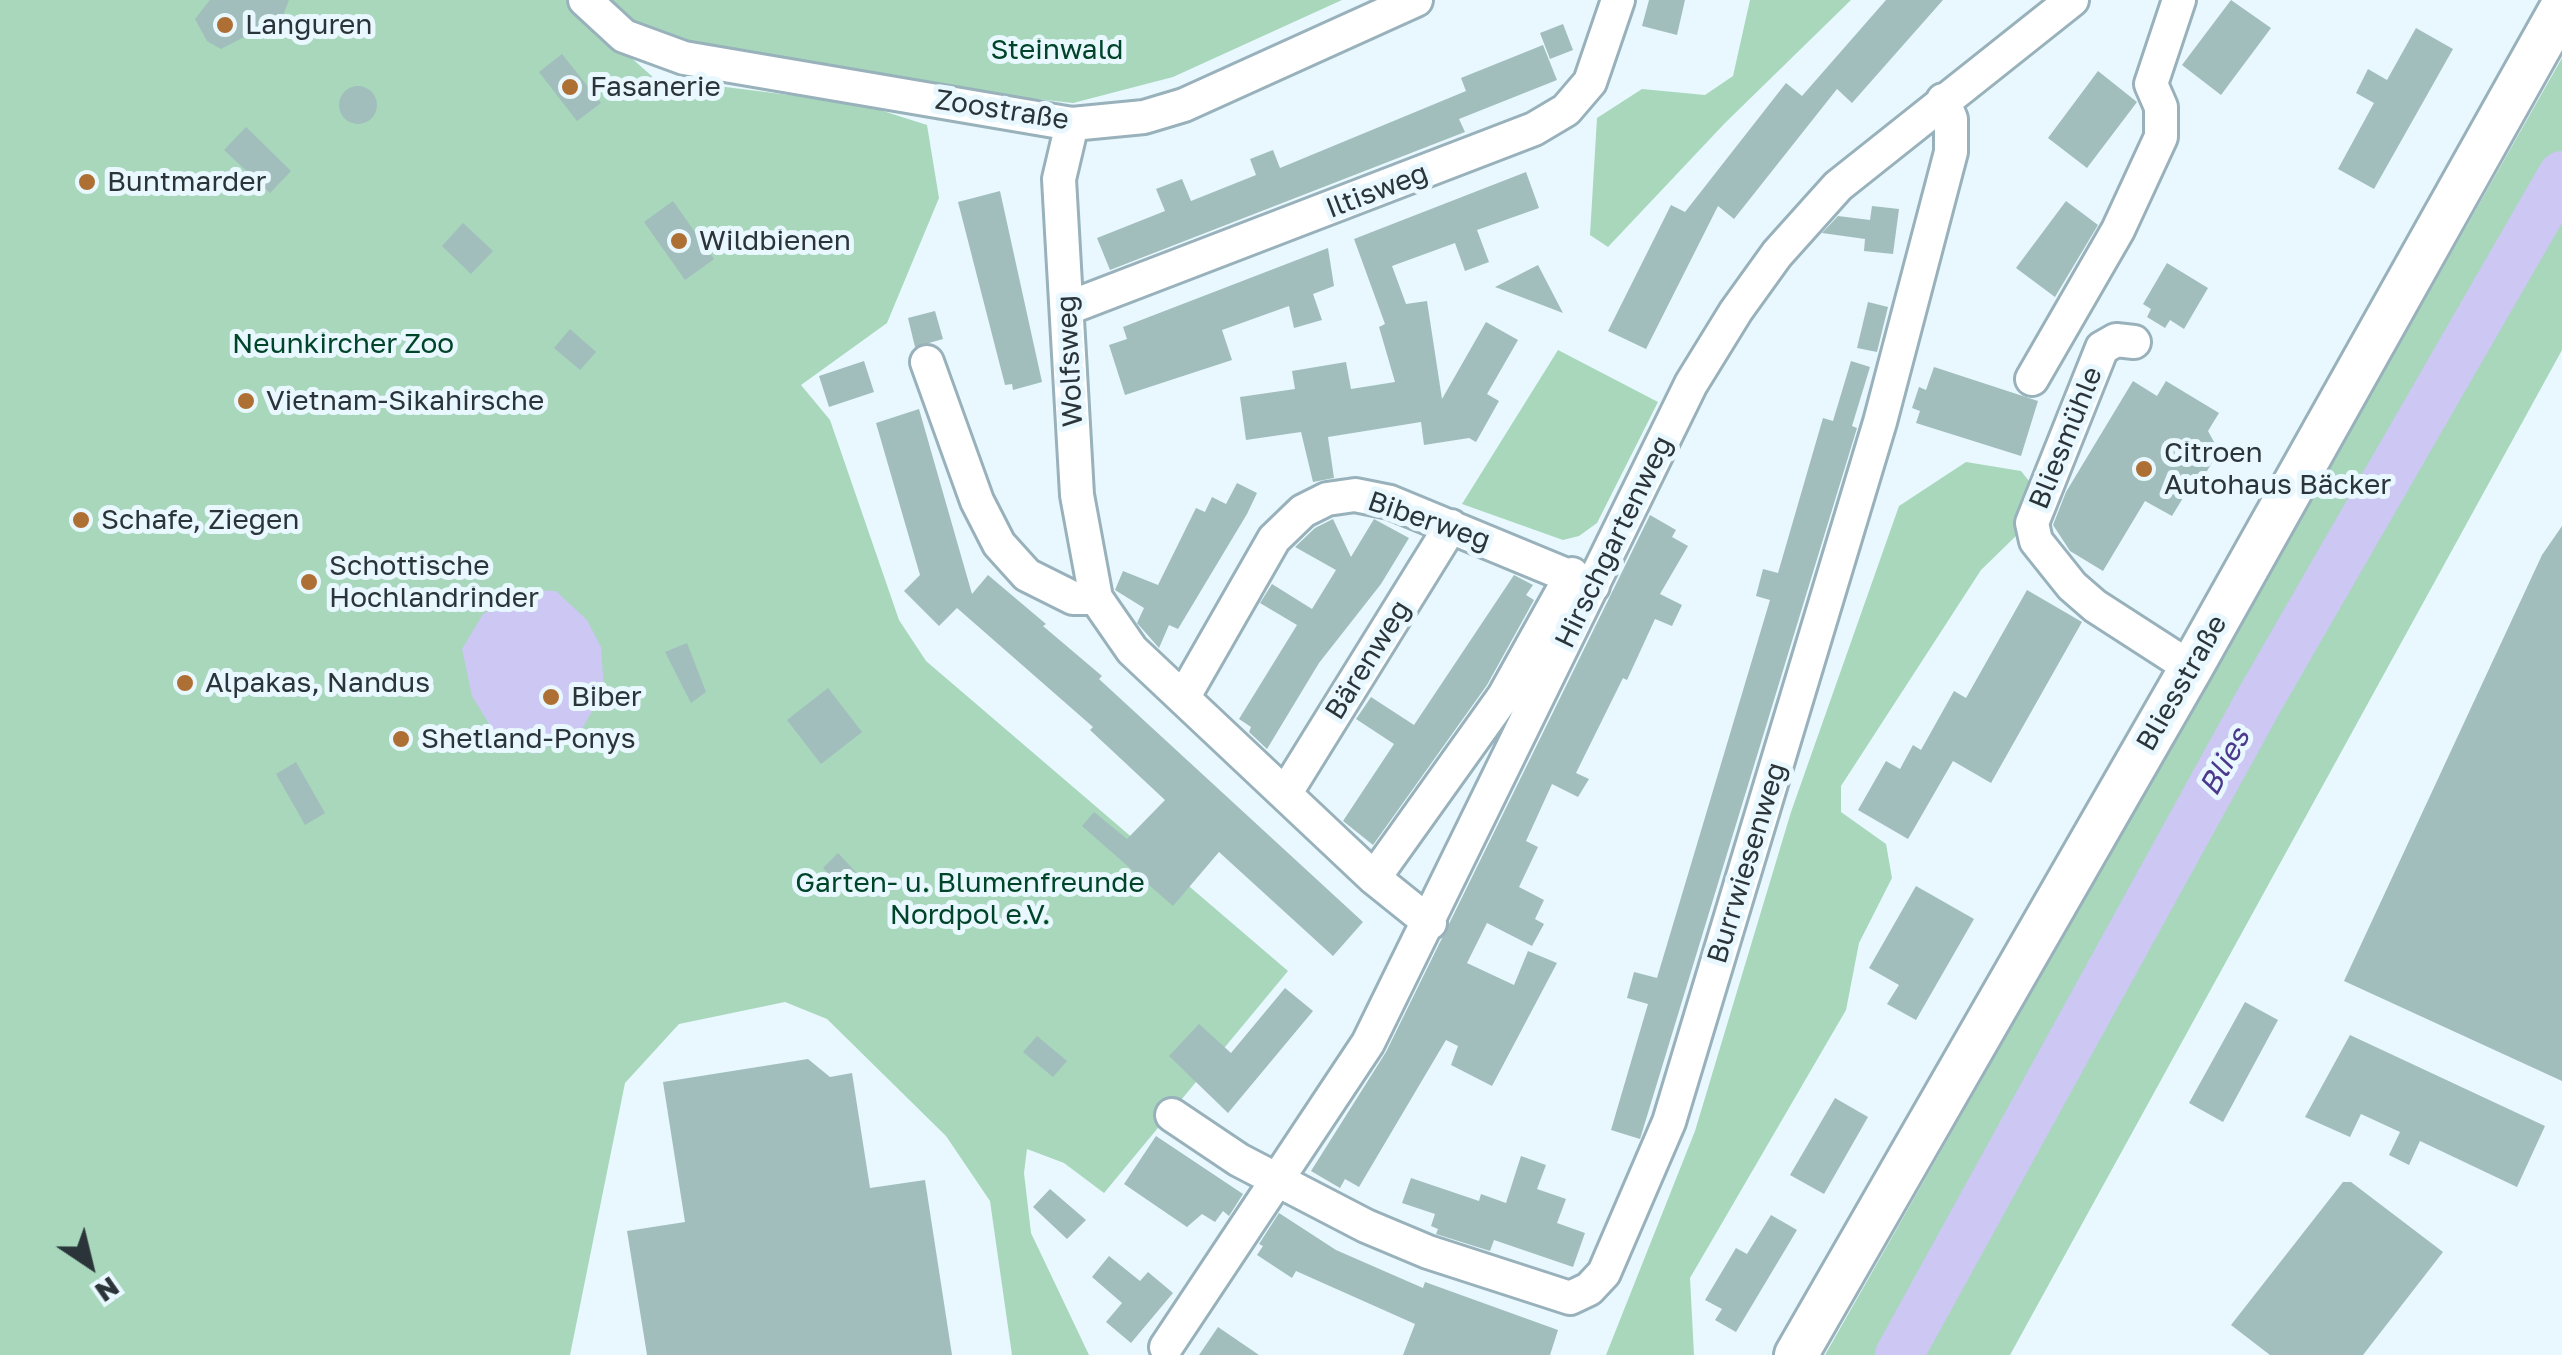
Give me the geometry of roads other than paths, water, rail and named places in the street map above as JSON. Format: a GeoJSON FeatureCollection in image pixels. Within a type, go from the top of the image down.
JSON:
{"type":"FeatureCollection","features":[{"type":"Feature","properties":{"kind":"main road","name":"Bliesstraße"},"geometry":{"type":"LineString","coordinates":[[1796,1355],[2190,668],[2562,7]]}},
{"type":"Feature","properties":{"kind":"street","name":"Zoostraße"},"geometry":{"type":"LineString","coordinates":[[585,0],[624,36],[684,58],[1072,124],[1144,117],[1184,105],[1416,0]]}},
{"type":"Feature","properties":{"kind":"street","name":"Iltisweg"},"geometry":{"type":"LineString","coordinates":[[1068,308],[1534,129],[1566,110],[1590,82],[1618,0]]}},
{"type":"Feature","properties":{"kind":"street","name":"Hirschgartenweg"},"geometry":{"type":"LineString","coordinates":[[1374,878],[1582,580],[1692,384],[1777,254],[1838,186],[2072,0]]}},
{"type":"Feature","properties":{"kind":"street"},"geometry":{"type":"LineString","coordinates":[[2032,379],[2118,230],[2161,137],[2161,107],[2151,84],[2179,0]]}},
{"type":"Feature","properties":{"kind":"street","name":"Burrwiesenweg"},"geometry":{"type":"LineString","coordinates":[[1172,1115],[1279,1181],[1381,1233],[1548,1294],[1570,1298],[1589,1289],[1604,1273],[1669,1122],[1880,422],[1950,152],[1951,119],[1942,100]]}},
{"type":"Feature","properties":{"kind":"street","name":"Wolfsweg"},"geometry":{"type":"LineString","coordinates":[[1072,124],[1059,179],[1077,495],[1096,598],[1132,650],[1374,878],[1430,923]]}},
{"type":"Feature","properties":{"kind":"street","name":"Bliesmühle"},"geometry":{"type":"LineString","coordinates":[[2134,342],[2116,340],[2102,348],[2032,523],[2036,541],[2072,586],[2094,606],[2190,668]]}},
{"type":"Feature","properties":{"kind":"street"},"geometry":{"type":"LineString","coordinates":[[927,362],[977,501],[998,544],[1026,575],[1072,598],[1096,598]]}},
{"type":"Feature","properties":{"kind":"street","name":"Biberweg"},"geometry":{"type":"LineString","coordinates":[[1183,698],[1274,540],[1303,511],[1327,499],[1356,495],[1390,502],[1582,580]]}},
{"type":"Feature","properties":{"kind":"street","name":"Bärenweg"},"geometry":{"type":"LineString","coordinates":[[1285,794],[1450,526]]}},
{"type":"Feature","properties":{"kind":"street","name":"Hirschgartenweg"},"geometry":{"type":"LineString","coordinates":[[1279,1181],[1368,1043],[1430,923],[1582,580]]}},
{"type":"Feature","properties":{"kind":"street"},"geometry":{"type":"LineString","coordinates":[[1166,1347],[1279,1181]]}},
{"type":"Feature","properties":{"kind":"waterway","name":"Blies"},"geometry":{"type":"LineString","coordinates":[[1899,1355],[2260,699],[2562,175]]}},
{"type":"Feature","properties":{"kind":"place","name":"Languren"},"geometry":{"type":"Point","coordinates":[225,25]}},
{"type":"Feature","properties":{"kind":"place","name":"Fasanerie"},"geometry":{"type":"Point","coordinates":[570,87]}},
{"type":"Feature","properties":{"kind":"place","name":"Buntmarder"},"geometry":{"type":"Point","coordinates":[87,182]}},
{"type":"Feature","properties":{"kind":"place","name":"Wildbienen"},"geometry":{"type":"Point","coordinates":[679,241]}},
{"type":"Feature","properties":{"kind":"place","name":"Vietnam-Sikahirsche"},"geometry":{"type":"Point","coordinates":[246,401]}},
{"type":"Feature","properties":{"kind":"place","name":"Citroen Autohaus Bäcker"},"geometry":{"type":"Point","coordinates":[2144,469]}},
{"type":"Feature","properties":{"kind":"place","name":"Schafe, Ziegen"},"geometry":{"type":"Point","coordinates":[81,520]}},
{"type":"Feature","properties":{"kind":"place","name":"Schottische Hochlandrinder"},"geometry":{"type":"Point","coordinates":[309,582]}},
{"type":"Feature","properties":{"kind":"place","name":"Alpakas, Nandus"},"geometry":{"type":"Point","coordinates":[185,683]}},
{"type":"Feature","properties":{"kind":"place","name":"Biber"},"geometry":{"type":"Point","coordinates":[551,697]}},
{"type":"Feature","properties":{"kind":"place","name":"Shetland-Ponys"},"geometry":{"type":"Point","coordinates":[401,739]}},
{"type":"Feature","properties":{"kind":"park label","name":"Steinwald"},"geometry":{"type":"Point","coordinates":[1057,50]}},
{"type":"Feature","properties":{"kind":"park label","name":"Neunkircher Zoo"},"geometry":{"type":"Point","coordinates":[343,344]}},
{"type":"Feature","properties":{"kind":"park label","name":"Garten- u. Blumenfreunde Nordpol e.V."},"geometry":{"type":"Point","coordinates":[970,899]}}]}
